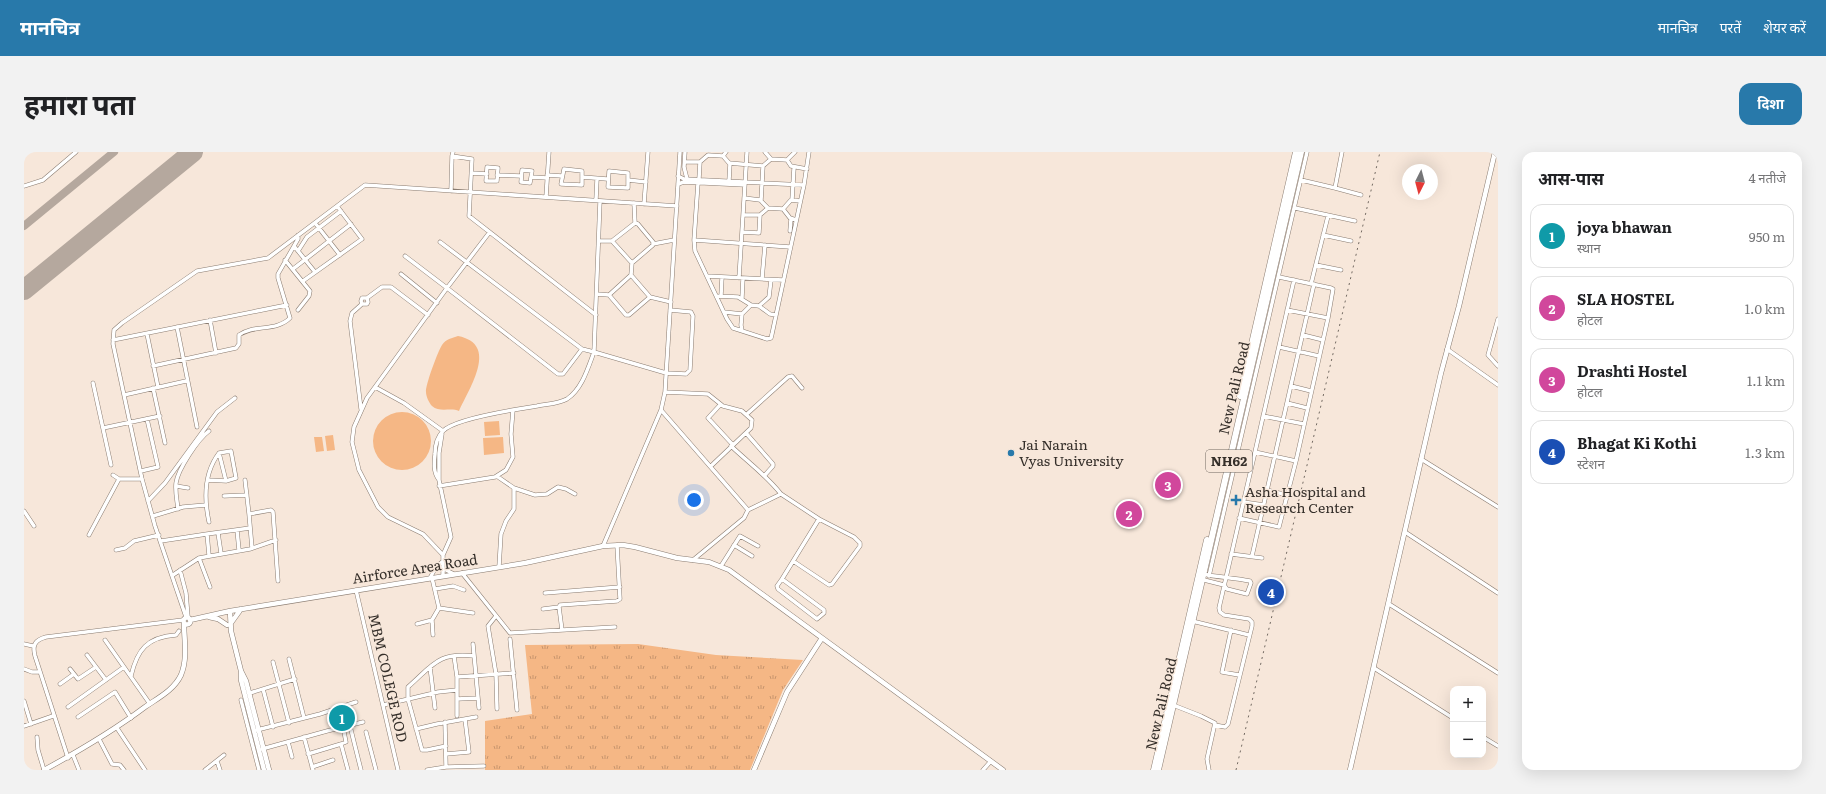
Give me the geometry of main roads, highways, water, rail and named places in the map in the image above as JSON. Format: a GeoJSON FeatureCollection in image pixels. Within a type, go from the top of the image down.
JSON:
{"type":"FeatureCollection","features":[{"type":"Feature","properties":{"kind":"highway","name":"New Pali Road"},"geometry":{"type":"LineString","coordinates":[[1158,770],[1296,152]]}},
{"type":"Feature","properties":{"kind":"highway","name":"New Pali Road"},"geometry":{"type":"LineString","coordinates":[[1154,770],[1202,576],[1301,152]]}},
{"type":"Feature","properties":{"kind":"railway"},"geometry":{"type":"LineString","coordinates":[[1236,770],[1380,152]]}},
{"type":"Feature","properties":{"kind":"place","name":"Jai Narain Vyas University"},"geometry":{"type":"Point","coordinates":[1011,453]}},
{"type":"Feature","properties":{"kind":"place","name":"Drashti Hostel"},"geometry":{"type":"Point","coordinates":[1168,485]}},
{"type":"Feature","properties":{"kind":"place","name":"Asha Hospital and Research Center"},"geometry":{"type":"Point","coordinates":[1236,500]}},
{"type":"Feature","properties":{"kind":"place","name":"SLA HOSTEL"},"geometry":{"type":"Point","coordinates":[1129,514]}},
{"type":"Feature","properties":{"kind":"place","name":"Bhagat Ki Kothi"},"geometry":{"type":"Point","coordinates":[1271,592]}},
{"type":"Feature","properties":{"kind":"place","name":"joya bhawan"},"geometry":{"type":"Point","coordinates":[342,718]}}]}
